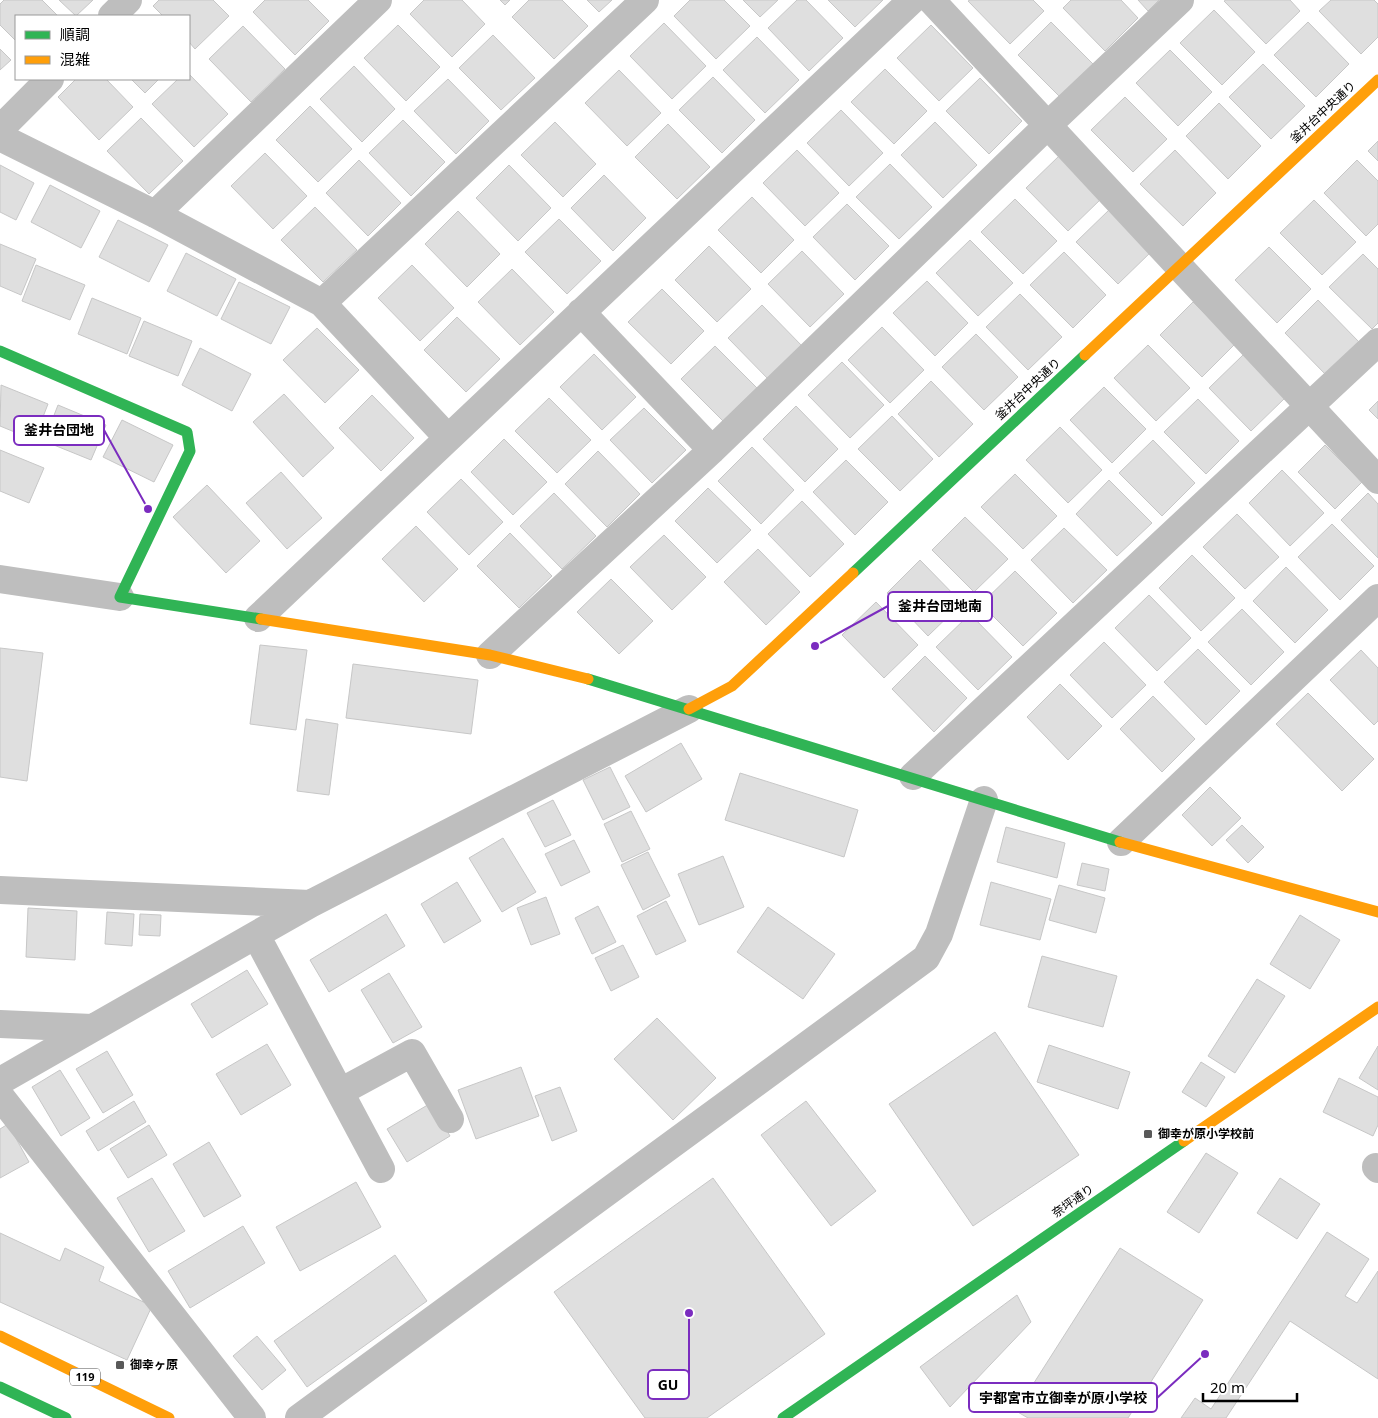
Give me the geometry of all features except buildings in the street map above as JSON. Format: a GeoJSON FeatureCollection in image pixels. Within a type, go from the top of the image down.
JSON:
{"type":"FeatureCollection","features":[{"type":"Feature","properties":{"kind":"main road","name":"釜井台中央通り"},"geometry":{"type":"LineString","coordinates":[[689,709],[732,686],[1378,80]]}},
{"type":"Feature","properties":{"kind":"main road"},"geometry":{"type":"LineString","coordinates":[[0,351],[187,432],[190,450],[120,597],[490,655],[615,685],[1121,842],[1378,912]]}},
{"type":"Feature","properties":{"kind":"main road","name":"奈坪通り"},"geometry":{"type":"LineString","coordinates":[[783,1418],[1378,1007]]}},
{"type":"Feature","properties":{"kind":"main road","name":"119"},"geometry":{"type":"LineString","coordinates":[[0,1336],[169,1418]]}},
{"type":"Feature","properties":{"kind":"main road"},"geometry":{"type":"LineString","coordinates":[[0,1388],[66,1418]]}},
{"type":"Feature","properties":{"kind":"street"},"geometry":{"type":"LineString","coordinates":[[113,15],[128,0]]}},
{"type":"Feature","properties":{"kind":"street"},"geometry":{"type":"LineString","coordinates":[[154,214],[378,0]]}},
{"type":"Feature","properties":{"kind":"street"},"geometry":{"type":"LineString","coordinates":[[322,303],[645,0]]}},
{"type":"Feature","properties":{"kind":"street"},"geometry":{"type":"LineString","coordinates":[[258,618],[912,0]]}},
{"type":"Feature","properties":{"kind":"street"},"geometry":{"type":"LineString","coordinates":[[931,0],[1378,480]]}},
{"type":"Feature","properties":{"kind":"street"},"geometry":{"type":"LineString","coordinates":[[490,655],[712,450],[1048,124],[1180,0]]}},
{"type":"Feature","properties":{"kind":"street"},"geometry":{"type":"LineString","coordinates":[[0,129],[49,80]]}},
{"type":"Feature","properties":{"kind":"street"},"geometry":{"type":"LineString","coordinates":[[0,137],[154,214],[322,303],[448,438]]}},
{"type":"Feature","properties":{"kind":"street"},"geometry":{"type":"LineString","coordinates":[[581,312],[712,450]]}},
{"type":"Feature","properties":{"kind":"street"},"geometry":{"type":"LineString","coordinates":[[913,776],[1378,342]]}},
{"type":"Feature","properties":{"kind":"street"},"geometry":{"type":"LineString","coordinates":[[0,579],[120,597]]}},
{"type":"Feature","properties":{"kind":"street"},"geometry":{"type":"LineString","coordinates":[[1121,842],[1378,598]]}},
{"type":"Feature","properties":{"kind":"street"},"geometry":{"type":"LineString","coordinates":[[0,1082],[310,904],[689,709]]}},
{"type":"Feature","properties":{"kind":"street"},"geometry":{"type":"LineString","coordinates":[[299,1418],[926,958],[939,934],[984,800]]}},
{"type":"Feature","properties":{"kind":"street"},"geometry":{"type":"LineString","coordinates":[[0,890],[310,904]]}},
{"type":"Feature","properties":{"kind":"street"},"geometry":{"type":"LineString","coordinates":[[256,935],[381,1169]]}},
{"type":"Feature","properties":{"kind":"street"},"geometry":{"type":"LineString","coordinates":[[0,1024],[92,1028]]}},
{"type":"Feature","properties":{"kind":"street"},"geometry":{"type":"LineString","coordinates":[[340,1092],[412,1053],[450,1119]]}},
{"type":"Feature","properties":{"kind":"street"},"geometry":{"type":"LineString","coordinates":[[0,1096],[252,1418]]}},
{"type":"Feature","properties":{"kind":"traffic: fast"},"geometry":{"type":"LineString","coordinates":[[0,351],[187,432],[190,451],[120,597],[261,619]]}},
{"type":"Feature","properties":{"kind":"traffic: fast"},"geometry":{"type":"LineString","coordinates":[[853,573],[1085,355]]}},
{"type":"Feature","properties":{"kind":"traffic: fast"},"geometry":{"type":"LineString","coordinates":[[588,679],[1120,842]]}},
{"type":"Feature","properties":{"kind":"traffic: fast"},"geometry":{"type":"LineString","coordinates":[[783,1418],[1184,1141]]}},
{"type":"Feature","properties":{"kind":"traffic: fast"},"geometry":{"type":"LineString","coordinates":[[0,1387],[66,1418]]}},
{"type":"Feature","properties":{"kind":"traffic: slow"},"geometry":{"type":"LineString","coordinates":[[1085,355],[1378,80]]}},
{"type":"Feature","properties":{"kind":"traffic: slow"},"geometry":{"type":"LineString","coordinates":[[689,709],[732,686],[853,573]]}},
{"type":"Feature","properties":{"kind":"traffic: slow"},"geometry":{"type":"LineString","coordinates":[[261,619],[490,655],[588,679]]}},
{"type":"Feature","properties":{"kind":"traffic: slow"},"geometry":{"type":"LineString","coordinates":[[1120,842],[1378,912]]}},
{"type":"Feature","properties":{"kind":"traffic: slow"},"geometry":{"type":"LineString","coordinates":[[1184,1141],[1378,1007]]}},
{"type":"Feature","properties":{"kind":"traffic: slow"},"geometry":{"type":"LineString","coordinates":[[0,1336],[169,1418]]}},
{"type":"Feature","properties":{"kind":"place","name":"釜井台団地"},"geometry":{"type":"Point","coordinates":[148,509]}},
{"type":"Feature","properties":{"kind":"place","name":"釜井台団地南"},"geometry":{"type":"Point","coordinates":[815,646]}},
{"type":"Feature","properties":{"kind":"place","name":"御幸が原小学校前"},"geometry":{"type":"Point","coordinates":[1148,1134]}},
{"type":"Feature","properties":{"kind":"place","name":"GU"},"geometry":{"type":"Point","coordinates":[689,1313]}},
{"type":"Feature","properties":{"kind":"place","name":"宇都宮市立御幸が原小学校"},"geometry":{"type":"Point","coordinates":[1205,1354]}},
{"type":"Feature","properties":{"kind":"place","name":"御幸ヶ原"},"geometry":{"type":"Point","coordinates":[120,1365]}}]}
